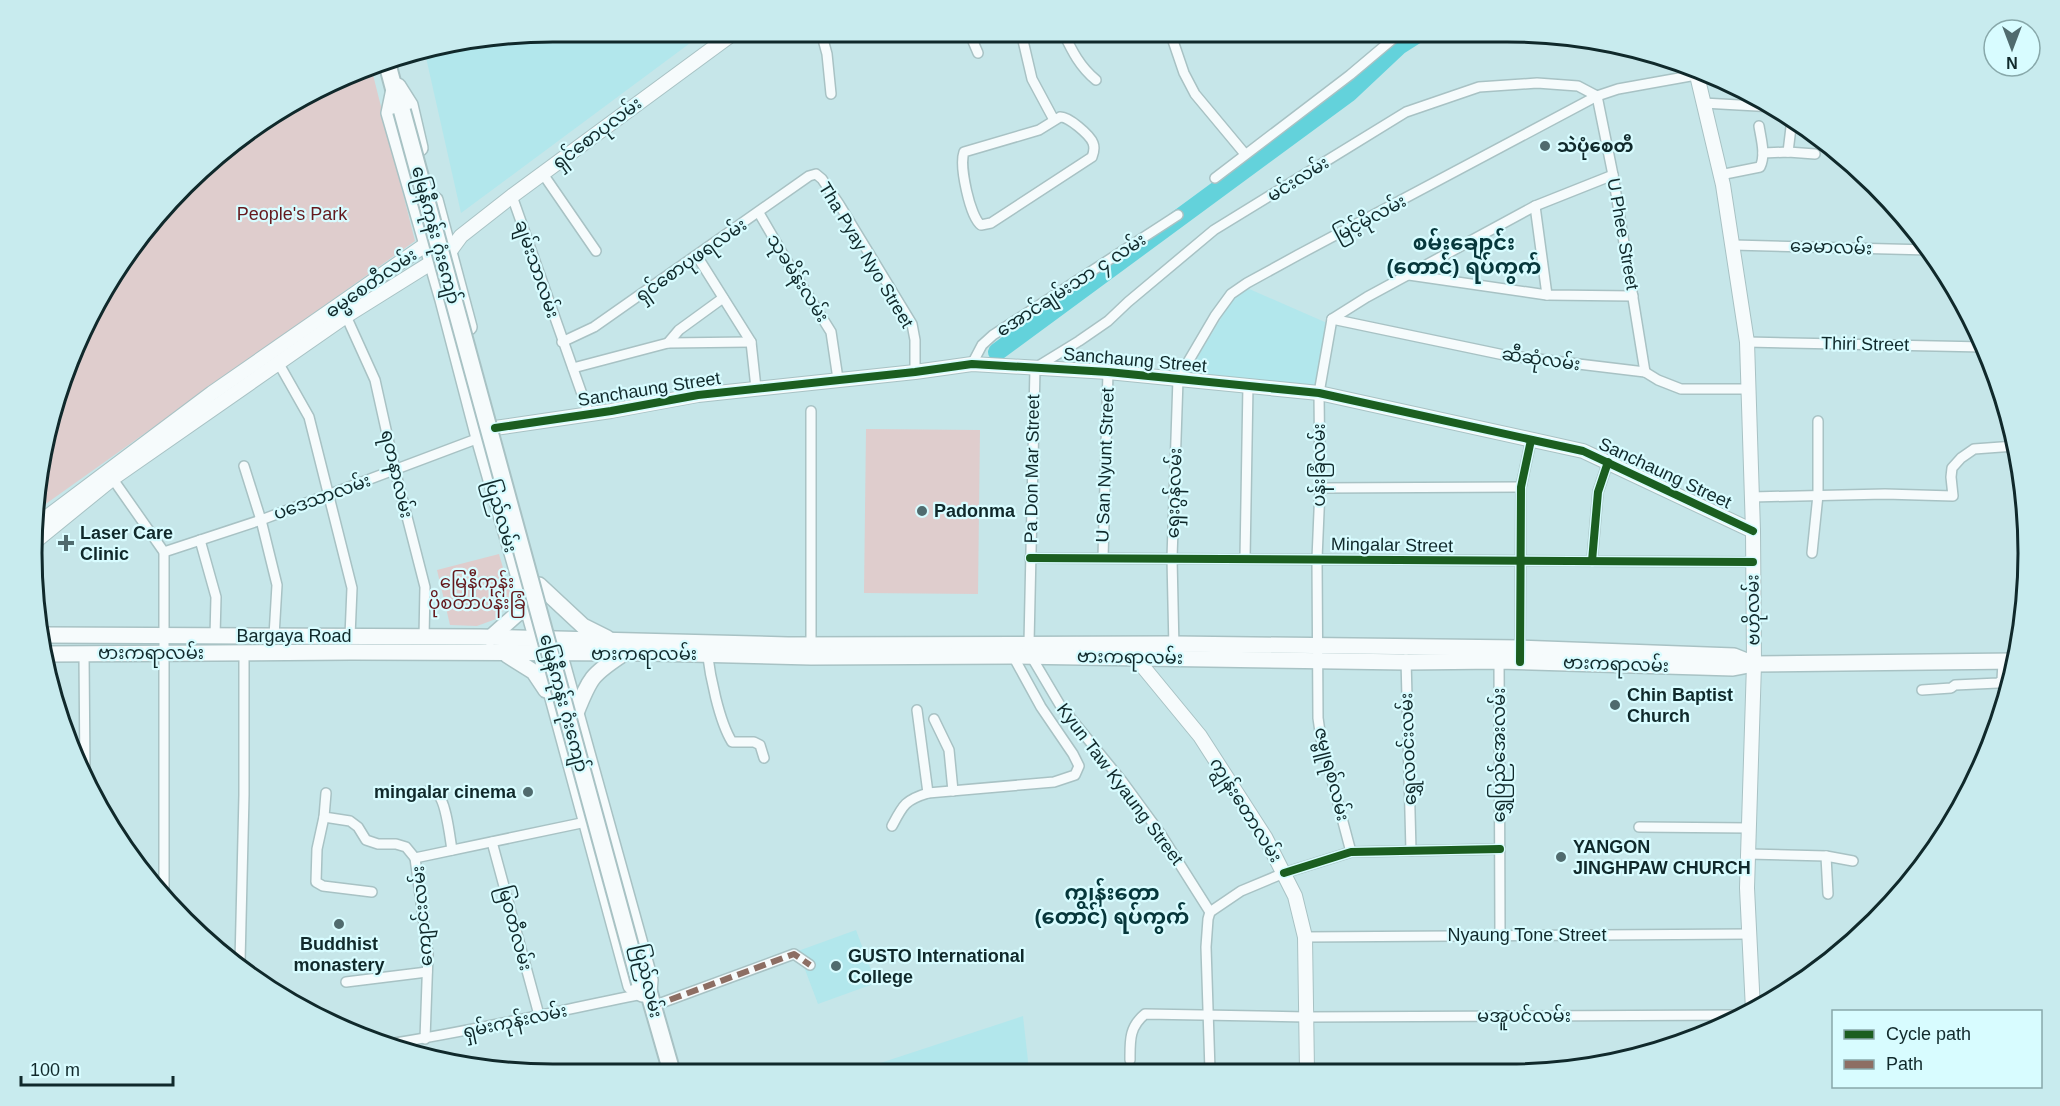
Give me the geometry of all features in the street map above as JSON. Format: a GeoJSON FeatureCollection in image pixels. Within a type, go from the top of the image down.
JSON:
{"type":"FeatureCollection","features":[{"type":"Feature","properties":{"kind":"highway","name":"ပြည်လမ်း"},"geometry":{"type":"LineString","coordinates":[[393,68],[396,87]]}},
{"type":"Feature","properties":{"kind":"highway","name":"ပြည်လမ်း"},"geometry":{"type":"LineString","coordinates":[[390,69],[396,87]]}},
{"type":"Feature","properties":{"kind":"highway","name":"မြေနီကုန်း ဂုံးကျော်"},"geometry":{"type":"LineString","coordinates":[[396,87],[646,994]]}},
{"type":"Feature","properties":{"kind":"highway","name":"ပြည်လမ်း"},"geometry":{"type":"LineString","coordinates":[[646,994],[659,1064]]}},
{"type":"Feature","properties":{"kind":"main road","name":"ရှင်စောပုလမ်း"},"geometry":{"type":"LineString","coordinates":[[452,242],[721,42]]}},
{"type":"Feature","properties":{"kind":"main road","name":"ဗဟိုလမ်း"},"geometry":{"type":"LineString","coordinates":[[1697,79],[1720,175],[1733,244],[1747,342],[1753,531],[1754,664],[1747,888],[1753,1001]]}},
{"type":"Feature","properties":{"kind":"main road","name":"ပြည်လမ်း"},"geometry":{"type":"LineString","coordinates":[[396,87],[410,105],[452,242],[495,428],[650,980],[646,994],[631,986],[539,647],[425,244],[389,113],[396,87]]}},
{"type":"Feature","properties":{"kind":"main road","name":"ဓမ္မစေတီလမ်း"},"geometry":{"type":"LineString","coordinates":[[43,535],[110,475],[212,393],[425,244],[452,242]]}},
{"type":"Feature","properties":{"kind":"main road","name":"ဓမ္မစေတီလမ်း"},"geometry":{"type":"LineString","coordinates":[[43,520],[431,261],[452,242]]}},
{"type":"Feature","properties":{"kind":"main road","name":"Sanchaung Street"},"geometry":{"type":"LineString","coordinates":[[495,428],[698,395],[972,364],[1108,372],[1320,393],[1583,451],[1753,531]]}},
{"type":"Feature","properties":{"kind":"main road"},"geometry":{"type":"LineString","coordinates":[[539,585],[583,626],[619,648],[588,682],[576,713]]}},
{"type":"Feature","properties":{"kind":"main road"},"geometry":{"type":"LineString","coordinates":[[490,638],[526,606]]}},
{"type":"Feature","properties":{"kind":"main road","name":"ဗားကရာလမ်း"},"geometry":{"type":"LineString","coordinates":[[49,635],[163,636]]}},
{"type":"Feature","properties":{"kind":"main road","name":"Bargaya Road"},"geometry":{"type":"LineString","coordinates":[[163,636],[424,637]]}},
{"type":"Feature","properties":{"kind":"main road"},"geometry":{"type":"LineString","coordinates":[[350,636],[351,652]]}},
{"type":"Feature","properties":{"kind":"main road"},"geometry":{"type":"LineString","coordinates":[[424,637],[490,638],[539,647]]}},
{"type":"Feature","properties":{"kind":"main road","name":"ဗားကရာလမ်း"},"geometry":{"type":"LineString","coordinates":[[52,654],[351,652],[506,654],[539,647],[557,646],[811,651],[1133,650],[1405,655],[1499,654],[1733,668],[1754,664],[2006,662]]}},
{"type":"Feature","properties":{"kind":"main road","name":"ဗားကရာလမ်း"},"geometry":{"type":"LineString","coordinates":[[907,650],[1013,656],[1030,650]]}},
{"type":"Feature","properties":{"kind":"main road","name":"ကျွန်းတောလမ်း"},"geometry":{"type":"LineString","coordinates":[[1133,650],[1200,736],[1265,837],[1295,896],[1305,938],[1307,1064]]}},
{"type":"Feature","properties":{"kind":"main road"},"geometry":{"type":"LineString","coordinates":[[506,654],[534,672],[552,700]]}},
{"type":"Feature","properties":{"kind":"street"},"geometry":{"type":"LineString","coordinates":[[824,42],[831,94]]}},
{"type":"Feature","properties":{"kind":"street"},"geometry":{"type":"LineString","coordinates":[[973,42],[978,53]]}},
{"type":"Feature","properties":{"kind":"street"},"geometry":{"type":"LineString","coordinates":[[1023,42],[1032,79],[1054,120]]}},
{"type":"Feature","properties":{"kind":"street"},"geometry":{"type":"LineString","coordinates":[[1068,42],[1075,58],[1096,80]]}},
{"type":"Feature","properties":{"kind":"street"},"geometry":{"type":"LineString","coordinates":[[1173,42],[1184,73],[1195,94],[1245,154]]}},
{"type":"Feature","properties":{"kind":"street"},"geometry":{"type":"LineString","coordinates":[[1215,177],[1350,75],[1389,42]]}},
{"type":"Feature","properties":{"kind":"street","name":"မြင့်မိုလမ်း"},"geometry":{"type":"LineString","coordinates":[[1178,379],[1215,316],[1231,294],[1247,283],[1597,96],[1687,75]]}},
{"type":"Feature","properties":{"kind":"street","name":"မင်းလမ်း"},"geometry":{"type":"LineString","coordinates":[[1035,368],[1108,321],[1215,230],[1406,112],[1479,87],[1537,83],[1578,86],[1597,96]]}},
{"type":"Feature","properties":{"kind":"street","name":"U Phee Street"},"geometry":{"type":"LineString","coordinates":[[1597,96],[1613,175],[1646,372]]}},
{"type":"Feature","properties":{"kind":"street"},"geometry":{"type":"LineString","coordinates":[[1703,103],[1754,106]]}},
{"type":"Feature","properties":{"kind":"street"},"geometry":{"type":"LineString","coordinates":[[1065,117],[1093,140],[1095,149],[1092,157],[991,223],[981,225],[976,221],[966,188],[961,159],[964,152],[1039,130],[1054,120],[1065,117]]}},
{"type":"Feature","properties":{"kind":"street"},"geometry":{"type":"LineString","coordinates":[[1720,175],[1760,167],[1763,153],[1759,126]]}},
{"type":"Feature","properties":{"kind":"street"},"geometry":{"type":"LineString","coordinates":[[1788,152],[1791,128]]}},
{"type":"Feature","properties":{"kind":"street"},"geometry":{"type":"LineString","coordinates":[[1763,153],[1815,154]]}},
{"type":"Feature","properties":{"kind":"street"},"geometry":{"type":"LineString","coordinates":[[543,174],[596,251]]}},
{"type":"Feature","properties":{"kind":"street","name":"ရှင်စောပုဖရလမ်း"},"geometry":{"type":"LineString","coordinates":[[562,342],[594,327],[809,176],[816,174]]}},
{"type":"Feature","properties":{"kind":"street","name":"Tha Pyay Nyo Street"},"geometry":{"type":"LineString","coordinates":[[816,174],[839,204],[912,324],[915,340],[915,372]]}},
{"type":"Feature","properties":{"kind":"street"},"geometry":{"type":"LineString","coordinates":[[1332,319],[1367,297],[1535,206],[1613,175]]}},
{"type":"Feature","properties":{"kind":"street","name":"ချမ်းသာလမ်း"},"geometry":{"type":"LineString","coordinates":[[512,196],[589,414]]}},
{"type":"Feature","properties":{"kind":"street"},"geometry":{"type":"LineString","coordinates":[[1535,206],[1547,295]]}},
{"type":"Feature","properties":{"kind":"street","name":"သုခမိန်းလမ်း"},"geometry":{"type":"LineString","coordinates":[[759,213],[831,332],[838,379]]}},
{"type":"Feature","properties":{"kind":"street","name":"အောင်ချမ်းသာ ၄ လမ်း"},"geometry":{"type":"LineString","coordinates":[[972,364],[982,345],[993,335],[1178,214]]}},
{"type":"Feature","properties":{"kind":"street","name":"ခေမာလမ်း"},"geometry":{"type":"LineString","coordinates":[[1733,244],[1918,250]]}},
{"type":"Feature","properties":{"kind":"street"},"geometry":{"type":"LineString","coordinates":[[697,256],[751,342],[756,388]]}},
{"type":"Feature","properties":{"kind":"street"},"geometry":{"type":"LineString","coordinates":[[1409,274],[1547,295],[1634,296]]}},
{"type":"Feature","properties":{"kind":"street"},"geometry":{"type":"LineString","coordinates":[[668,343],[679,330],[723,298]]}},
{"type":"Feature","properties":{"kind":"street","name":"ရတနာလမ်း"},"geometry":{"type":"LineString","coordinates":[[346,316],[375,380],[394,470],[425,587],[424,637]]}},
{"type":"Feature","properties":{"kind":"street","name":"ဆီဆုံလမ်း"},"geometry":{"type":"LineString","coordinates":[[1332,319],[1504,355],[1646,372],[1658,380],[1681,389],[1748,389]]}},
{"type":"Feature","properties":{"kind":"street","name":"ပန်းခြံလမ်း"},"geometry":{"type":"LineString","coordinates":[[1317,653],[1320,393],[1332,319]]}},
{"type":"Feature","properties":{"kind":"street"},"geometry":{"type":"LineString","coordinates":[[573,368],[668,343],[751,342]]}},
{"type":"Feature","properties":{"kind":"street","name":"Thiri Street"},"geometry":{"type":"LineString","coordinates":[[1747,342],[1974,347]]}},
{"type":"Feature","properties":{"kind":"street"},"geometry":{"type":"LineString","coordinates":[[279,364],[309,417],[352,588],[350,636]]}},
{"type":"Feature","properties":{"kind":"street","name":"Pa Don Mar Street"},"geometry":{"type":"LineString","coordinates":[[1030,650],[1035,368]]}},
{"type":"Feature","properties":{"kind":"street","name":"U San Nyunt Street"},"geometry":{"type":"LineString","coordinates":[[1102,558],[1108,372]]}},
{"type":"Feature","properties":{"kind":"street","name":"ရှေးဂွန်လမ်း"},"geometry":{"type":"LineString","coordinates":[[1174,651],[1172,558],[1178,379]]}},
{"type":"Feature","properties":{"kind":"street"},"geometry":{"type":"LineString","coordinates":[[1245,559],[1248,385]]}},
{"type":"Feature","properties":{"kind":"street"},"geometry":{"type":"LineString","coordinates":[[811,411],[811,651]]}},
{"type":"Feature","properties":{"kind":"street"},"geometry":{"type":"LineString","coordinates":[[1812,553],[1818,495],[1818,421]]}},
{"type":"Feature","properties":{"kind":"street","name":"ပဒေသာလမ်း"},"geometry":{"type":"LineString","coordinates":[[164,552],[261,520],[479,438]]}},
{"type":"Feature","properties":{"kind":"street"},"geometry":{"type":"LineString","coordinates":[[1520,655],[1521,487],[1531,440]]}},
{"type":"Feature","properties":{"kind":"street"},"geometry":{"type":"LineString","coordinates":[[1752,497],[1885,494],[1953,496],[1952,468],[1961,458],[1974,449],[2007,447]]}},
{"type":"Feature","properties":{"kind":"street"},"geometry":{"type":"LineString","coordinates":[[1592,561],[1598,492],[1608,462]]}},
{"type":"Feature","properties":{"kind":"street"},"geometry":{"type":"LineString","coordinates":[[244,466],[261,520],[277,585],[274,636]]}},
{"type":"Feature","properties":{"kind":"street"},"geometry":{"type":"LineString","coordinates":[[110,475],[164,552],[164,884]]}},
{"type":"Feature","properties":{"kind":"street"},"geometry":{"type":"LineString","coordinates":[[1320,488],[1521,487]]}},
{"type":"Feature","properties":{"kind":"street"},"geometry":{"type":"LineString","coordinates":[[200,540],[216,597],[215,636]]}},
{"type":"Feature","properties":{"kind":"street","name":"Mingalar Street"},"geometry":{"type":"LineString","coordinates":[[1030,558],[1753,562]]}},
{"type":"Feature","properties":{"kind":"street"},"geometry":{"type":"LineString","coordinates":[[707,648],[722,717],[732,742],[754,742],[760,745],[764,758]]}},
{"type":"Feature","properties":{"kind":"street","name":"Kyun Taw Kyaung Street"},"geometry":{"type":"LineString","coordinates":[[1030,650],[1060,705],[1122,781],[1160,833],[1210,912]]}},
{"type":"Feature","properties":{"kind":"street"},"geometry":{"type":"LineString","coordinates":[[240,957],[244,828],[244,653]]}},
{"type":"Feature","properties":{"kind":"street","name":"ဇမ္ဗူရစ်လမ်း"},"geometry":{"type":"LineString","coordinates":[[1317,653],[1318,718],[1321,739],[1351,852]]}},
{"type":"Feature","properties":{"kind":"street"},"geometry":{"type":"LineString","coordinates":[[84,654],[85,757]]}},
{"type":"Feature","properties":{"kind":"street","name":"ရွှေပြည်အေးလမ်း"},"geometry":{"type":"LineString","coordinates":[[1499,654],[1500,935]]}},
{"type":"Feature","properties":{"kind":"street","name":"ရွှေလဝင်းလမ်း"},"geometry":{"type":"LineString","coordinates":[[1405,655],[1411,851]]}},
{"type":"Feature","properties":{"kind":"street"},"geometry":{"type":"LineString","coordinates":[[892,826],[904,804],[913,798],[953,791],[1053,783],[1075,775],[1078,771],[1074,754],[1041,707],[1013,656]]}},
{"type":"Feature","properties":{"kind":"street"},"geometry":{"type":"LineString","coordinates":[[1922,690],[1951,688],[1955,685],[1998,683],[2002,679]]}},
{"type":"Feature","properties":{"kind":"street"},"geometry":{"type":"LineString","coordinates":[[916,710],[928,794]]}},
{"type":"Feature","properties":{"kind":"street"},"geometry":{"type":"LineString","coordinates":[[934,719],[949,750],[953,791]]}},
{"type":"Feature","properties":{"kind":"street"},"geometry":{"type":"LineString","coordinates":[[417,793],[429,791],[437,794],[442,801],[452,850]]}},
{"type":"Feature","properties":{"kind":"street"},"geometry":{"type":"LineString","coordinates":[[326,793],[324,817],[317,849],[315,882],[323,886],[372,892]]}},
{"type":"Feature","properties":{"kind":"street"},"geometry":{"type":"LineString","coordinates":[[324,817],[350,821],[358,827],[366,840],[378,844],[406,847],[416,858]]}},
{"type":"Feature","properties":{"kind":"street","name":"ကျောင်းလမ်း"},"geometry":{"type":"LineString","coordinates":[[425,1039],[428,954],[418,891],[416,858],[586,822]]}},
{"type":"Feature","properties":{"kind":"street"},"geometry":{"type":"LineString","coordinates":[[1639,827],[1749,828]]}},
{"type":"Feature","properties":{"kind":"street","name":"မြဝတီလမ်း"},"geometry":{"type":"LineString","coordinates":[[492,842],[539,1015]]}},
{"type":"Feature","properties":{"kind":"street"},"geometry":{"type":"LineString","coordinates":[[1210,1064],[1206,947],[1210,912],[1241,891],[1284,873],[1351,852],[1500,849]]}},
{"type":"Feature","properties":{"kind":"street"},"geometry":{"type":"LineString","coordinates":[[1748,854],[1826,856],[1852,861]]}},
{"type":"Feature","properties":{"kind":"street"},"geometry":{"type":"LineString","coordinates":[[1826,856],[1828,894]]}},
{"type":"Feature","properties":{"kind":"street","name":"Nyaung Tone Street"},"geometry":{"type":"LineString","coordinates":[[1305,938],[1750,934]]}},
{"type":"Feature","properties":{"kind":"street","name":"ရှမ်းကုန်းလမ်း"},"geometry":{"type":"LineString","coordinates":[[404,1042],[502,1025],[539,1015],[646,994],[794,954],[810,965]]}},
{"type":"Feature","properties":{"kind":"street"},"geometry":{"type":"LineString","coordinates":[[346,982],[427,972]]}},
{"type":"Feature","properties":{"kind":"street","name":"မအူပင်လမ်း"},"geometry":{"type":"LineString","coordinates":[[1130,1060],[1130,1035],[1135,1022],[1145,1014],[1306,1017],[1724,1015]]}},
{"type":"Feature","properties":{"kind":"shaded area"},"geometry":{"type":"Polygon","coordinates":[[[692,42],[461,213],[426,58],[486,46],[520,43],[692,42]]]}},
{"type":"Feature","properties":{"kind":"shaded area"},"geometry":{"type":"Polygon","coordinates":[[[1247,288],[1327,323],[1316,390],[1185,378],[1232,300],[1247,288]]]}},
{"type":"Feature","properties":{"kind":"shaded area","name":"GUSTO International College"},"geometry":{"type":"Polygon","coordinates":[[[856,930],[876,983],[818,1004],[798,951],[856,930]]]}},
{"type":"Feature","properties":{"kind":"shaded area"},"geometry":{"type":"Polygon","coordinates":[[[1023,1016],[1028,1064],[877,1064],[1023,1016]]]}},
{"type":"Feature","properties":{"kind":"green space","name":"People's Park"},"geometry":{"type":"Polygon","coordinates":[[[373,75],[415,241],[44,505],[52,453],[69,389],[81,357],[110,298],[128,269],[169,216],[216,169],[269,128],[297,110],[373,75]]]}},
{"type":"Feature","properties":{"kind":"green space","name":"Padonma"},"geometry":{"type":"Polygon","coordinates":[[[866,429],[980,430],[978,594],[864,593],[866,429]]]}},
{"type":"Feature","properties":{"kind":"green space","name":"မြေနီကုန်း ပိုစတာပန်းခြံ"},"geometry":{"type":"Polygon","coordinates":[[[499,554],[512,599],[496,619],[477,626],[450,625],[437,570],[499,554]]]}},
{"type":"Feature","properties":{"kind":"waterway"},"geometry":{"type":"LineString","coordinates":[[997,352],[1349,93],[1405,42]]}},
{"type":"Feature","properties":{"kind":"marked path"},"geometry":{"type":"LineString","coordinates":[[653,1006],[794,954],[810,965]]}},
{"type":"Feature","properties":{"kind":"cycle path"},"geometry":{"type":"LineString","coordinates":[[495,428],[611,411],[698,395],[972,364],[1108,372],[1319,393],[1583,451],[1753,531]]}},
{"type":"Feature","properties":{"kind":"cycle path"},"geometry":{"type":"LineString","coordinates":[[1520,662],[1521,487],[1531,440]]}},
{"type":"Feature","properties":{"kind":"cycle path"},"geometry":{"type":"LineString","coordinates":[[1592,561],[1598,492],[1608,462]]}},
{"type":"Feature","properties":{"kind":"cycle path"},"geometry":{"type":"LineString","coordinates":[[1030,558],[1753,562]]}},
{"type":"Feature","properties":{"kind":"cycle path"},"geometry":{"type":"LineString","coordinates":[[1284,873],[1351,852],[1500,849]]}},
{"type":"Feature","properties":{"kind":"place","name":"သဲပုံစေတီ"},"geometry":{"type":"Point","coordinates":[1545,146]}},
{"type":"Feature","properties":{"kind":"place","name":"Padonma"},"geometry":{"type":"Point","coordinates":[922,511]}},
{"type":"Feature","properties":{"kind":"place","name":"Laser Care Clinic"},"geometry":{"type":"Point","coordinates":[66,543]}},
{"type":"Feature","properties":{"kind":"place","name":"Chin Baptist Church"},"geometry":{"type":"Point","coordinates":[1615,705]}},
{"type":"Feature","properties":{"kind":"place","name":"mingalar cinema"},"geometry":{"type":"Point","coordinates":[528,792]}},
{"type":"Feature","properties":{"kind":"place","name":"YANGON JINGHPAW CHURCH"},"geometry":{"type":"Point","coordinates":[1561,857]}},
{"type":"Feature","properties":{"kind":"place","name":"Buddhist monastery"},"geometry":{"type":"Point","coordinates":[339,924]}},
{"type":"Feature","properties":{"kind":"place","name":"GUSTO International College"},"geometry":{"type":"Point","coordinates":[836,966]}},
{"type":"Feature","properties":{"kind":"district","name":"စမ်းချောင်း (တောင်) ရပ်ကွက်"},"geometry":{"type":"Point","coordinates":[1464,255]}},
{"type":"Feature","properties":{"kind":"district","name":"ကျွန်းတော (တောင်) ရပ်ကွက်"},"geometry":{"type":"Point","coordinates":[1112,905]}}]}
